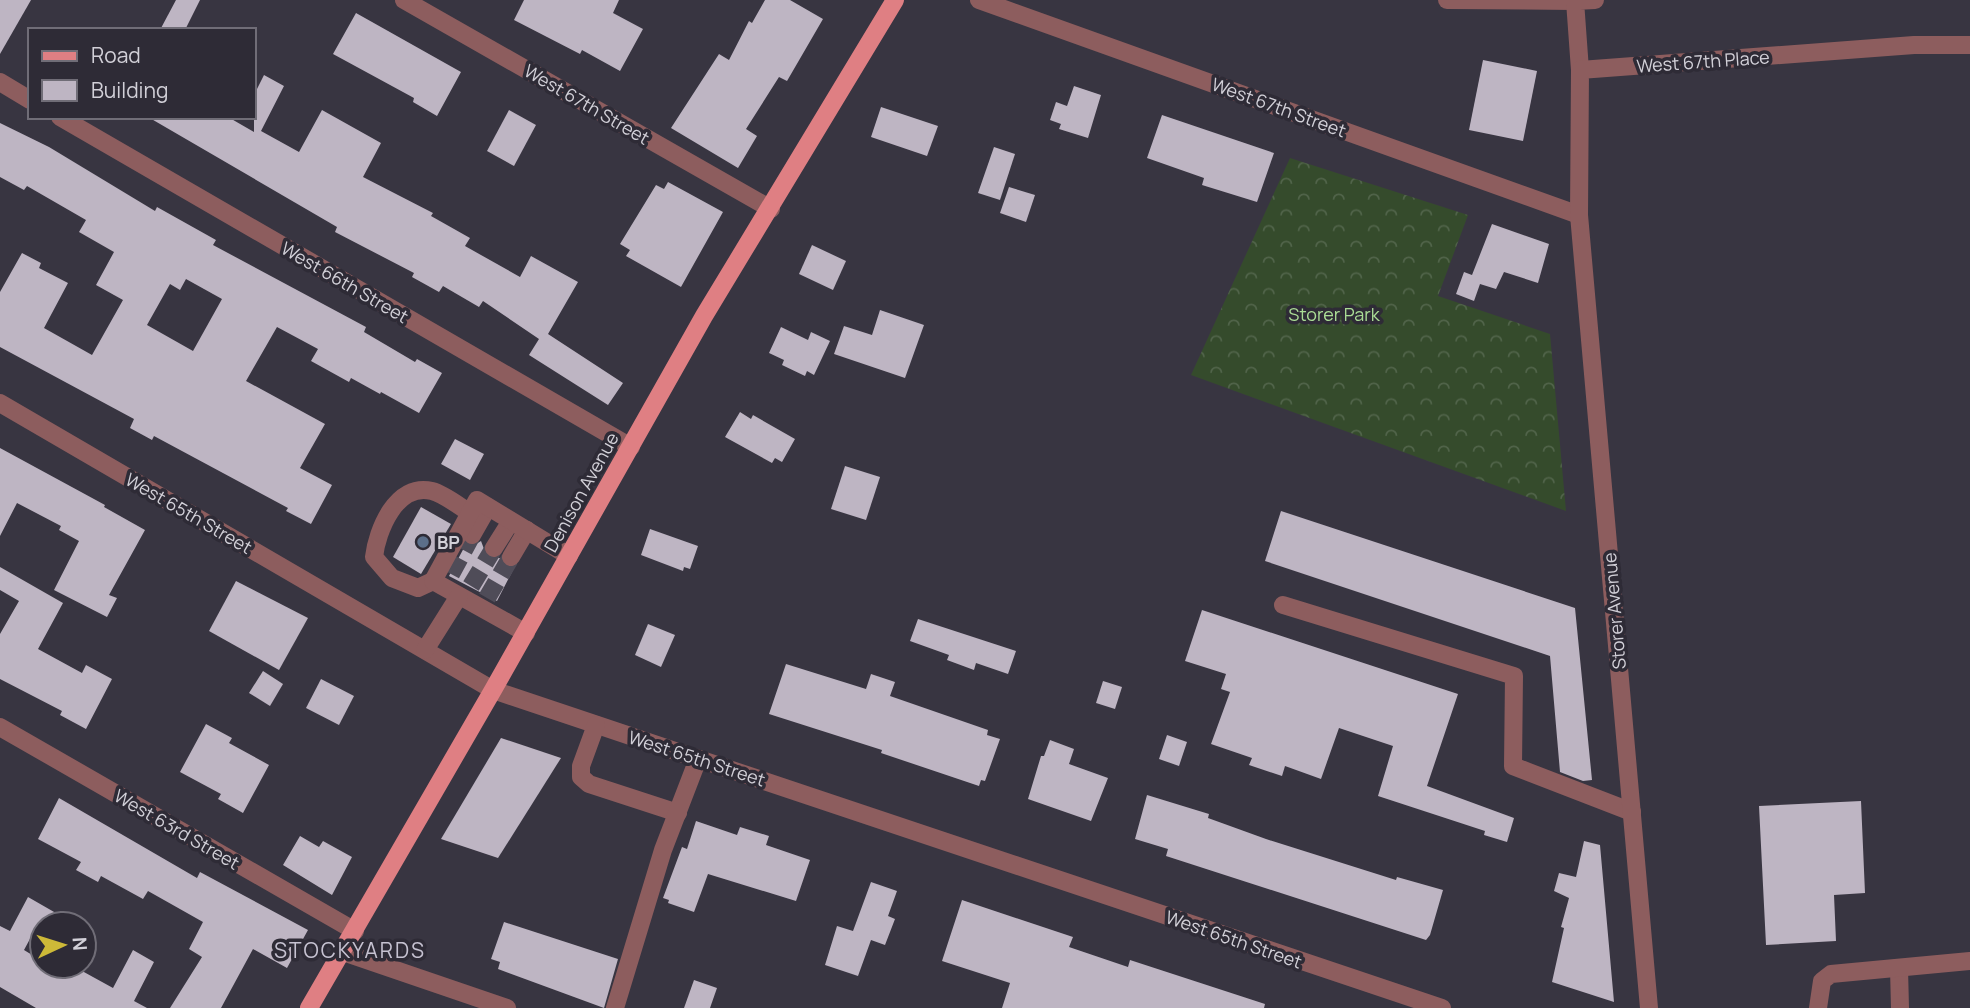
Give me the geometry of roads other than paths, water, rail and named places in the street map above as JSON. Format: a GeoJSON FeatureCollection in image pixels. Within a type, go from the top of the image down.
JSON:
{"type":"FeatureCollection","features":[{"type":"Feature","properties":{"kind":"main road","name":"Denison Avenue"},"geometry":{"type":"LineString","coordinates":[[309,1008],[526,634],[704,316],[895,0]]}},
{"type":"Feature","properties":{"kind":"street","name":"West 67th Street"},"geometry":{"type":"LineString","coordinates":[[404,0],[771,209]]}},
{"type":"Feature","properties":{"kind":"street","name":"West 67th Street"},"geometry":{"type":"LineString","coordinates":[[979,0],[1579,215]]}},
{"type":"Feature","properties":{"kind":"street"},"geometry":{"type":"LineString","coordinates":[[1447,0],[1595,0]]}},
{"type":"Feature","properties":{"kind":"street"},"geometry":{"type":"LineString","coordinates":[[1575,1],[1580,70],[1579,215]]}},
{"type":"Feature","properties":{"kind":"street","name":"West 67th Place"},"geometry":{"type":"LineString","coordinates":[[1580,70],[1914,45],[1970,45]]}},
{"type":"Feature","properties":{"kind":"street"},"geometry":{"type":"LineString","coordinates":[[0,82],[28,99]]}},
{"type":"Feature","properties":{"kind":"street","name":"West 66th Street"},"geometry":{"type":"LineString","coordinates":[[63,119],[631,447]]}},
{"type":"Feature","properties":{"kind":"street","name":"Storer Avenue"},"geometry":{"type":"LineString","coordinates":[[1579,215],[1649,1008]]}},
{"type":"Feature","properties":{"kind":"street","name":"West 65th Street"},"geometry":{"type":"LineString","coordinates":[[0,403],[494,690],[1442,1008]]}},
{"type":"Feature","properties":{"kind":"street"},"geometry":{"type":"LineString","coordinates":[[470,513],[431,491],[414,492],[394,506],[377,535],[374,557],[392,578],[418,588],[453,587],[484,603],[526,634]]}},
{"type":"Feature","properties":{"kind":"street"},"geometry":{"type":"LineString","coordinates":[[425,650],[453,587],[470,513],[477,500],[569,556]]}},
{"type":"Feature","properties":{"kind":"street"},"geometry":{"type":"LineString","coordinates":[[472,535],[488,507]]}},
{"type":"Feature","properties":{"kind":"street"},"geometry":{"type":"LineString","coordinates":[[494,548],[511,521]]}},
{"type":"Feature","properties":{"kind":"street"},"geometry":{"type":"LineString","coordinates":[[511,557],[527,530]]}},
{"type":"Feature","properties":{"kind":"street"},"geometry":{"type":"LineString","coordinates":[[1283,605],[1514,676],[1513,766],[1632,812]]}},
{"type":"Feature","properties":{"kind":"street"},"geometry":{"type":"LineString","coordinates":[[596,725],[581,766],[581,777],[589,784],[678,813]]}},
{"type":"Feature","properties":{"kind":"street","name":"West 63rd Street"},"geometry":{"type":"LineString","coordinates":[[0,727],[355,931]]}},
{"type":"Feature","properties":{"kind":"street"},"geometry":{"type":"LineString","coordinates":[[615,1008],[698,759]]}},
{"type":"Feature","properties":{"kind":"street"},"geometry":{"type":"LineString","coordinates":[[343,952],[506,1008]]}},
{"type":"Feature","properties":{"kind":"street"},"geometry":{"type":"LineString","coordinates":[[1818,1008],[1822,981],[1831,974],[1970,961]]}},
{"type":"Feature","properties":{"kind":"street"},"geometry":{"type":"LineString","coordinates":[[1899,968],[1899,1008]]}},
{"type":"Feature","properties":{"kind":"tunnel"},"geometry":{"type":"LineString","coordinates":[[451,574],[472,535]]}},
{"type":"Feature","properties":{"kind":"tunnel"},"geometry":{"type":"LineString","coordinates":[[471,586],[494,548]]}},
{"type":"Feature","properties":{"kind":"tunnel"},"geometry":{"type":"LineString","coordinates":[[487,598],[511,557]]}},
{"type":"Feature","properties":{"kind":"place","name":"BP"},"geometry":{"type":"Point","coordinates":[423,542]}},
{"type":"Feature","properties":{"kind":"district","name":"STOCKYARDS"},"geometry":{"type":"Point","coordinates":[350,950]}},
{"type":"Feature","properties":{"kind":"park label","name":"Storer Park"},"geometry":{"type":"Point","coordinates":[1334,314]}}]}
